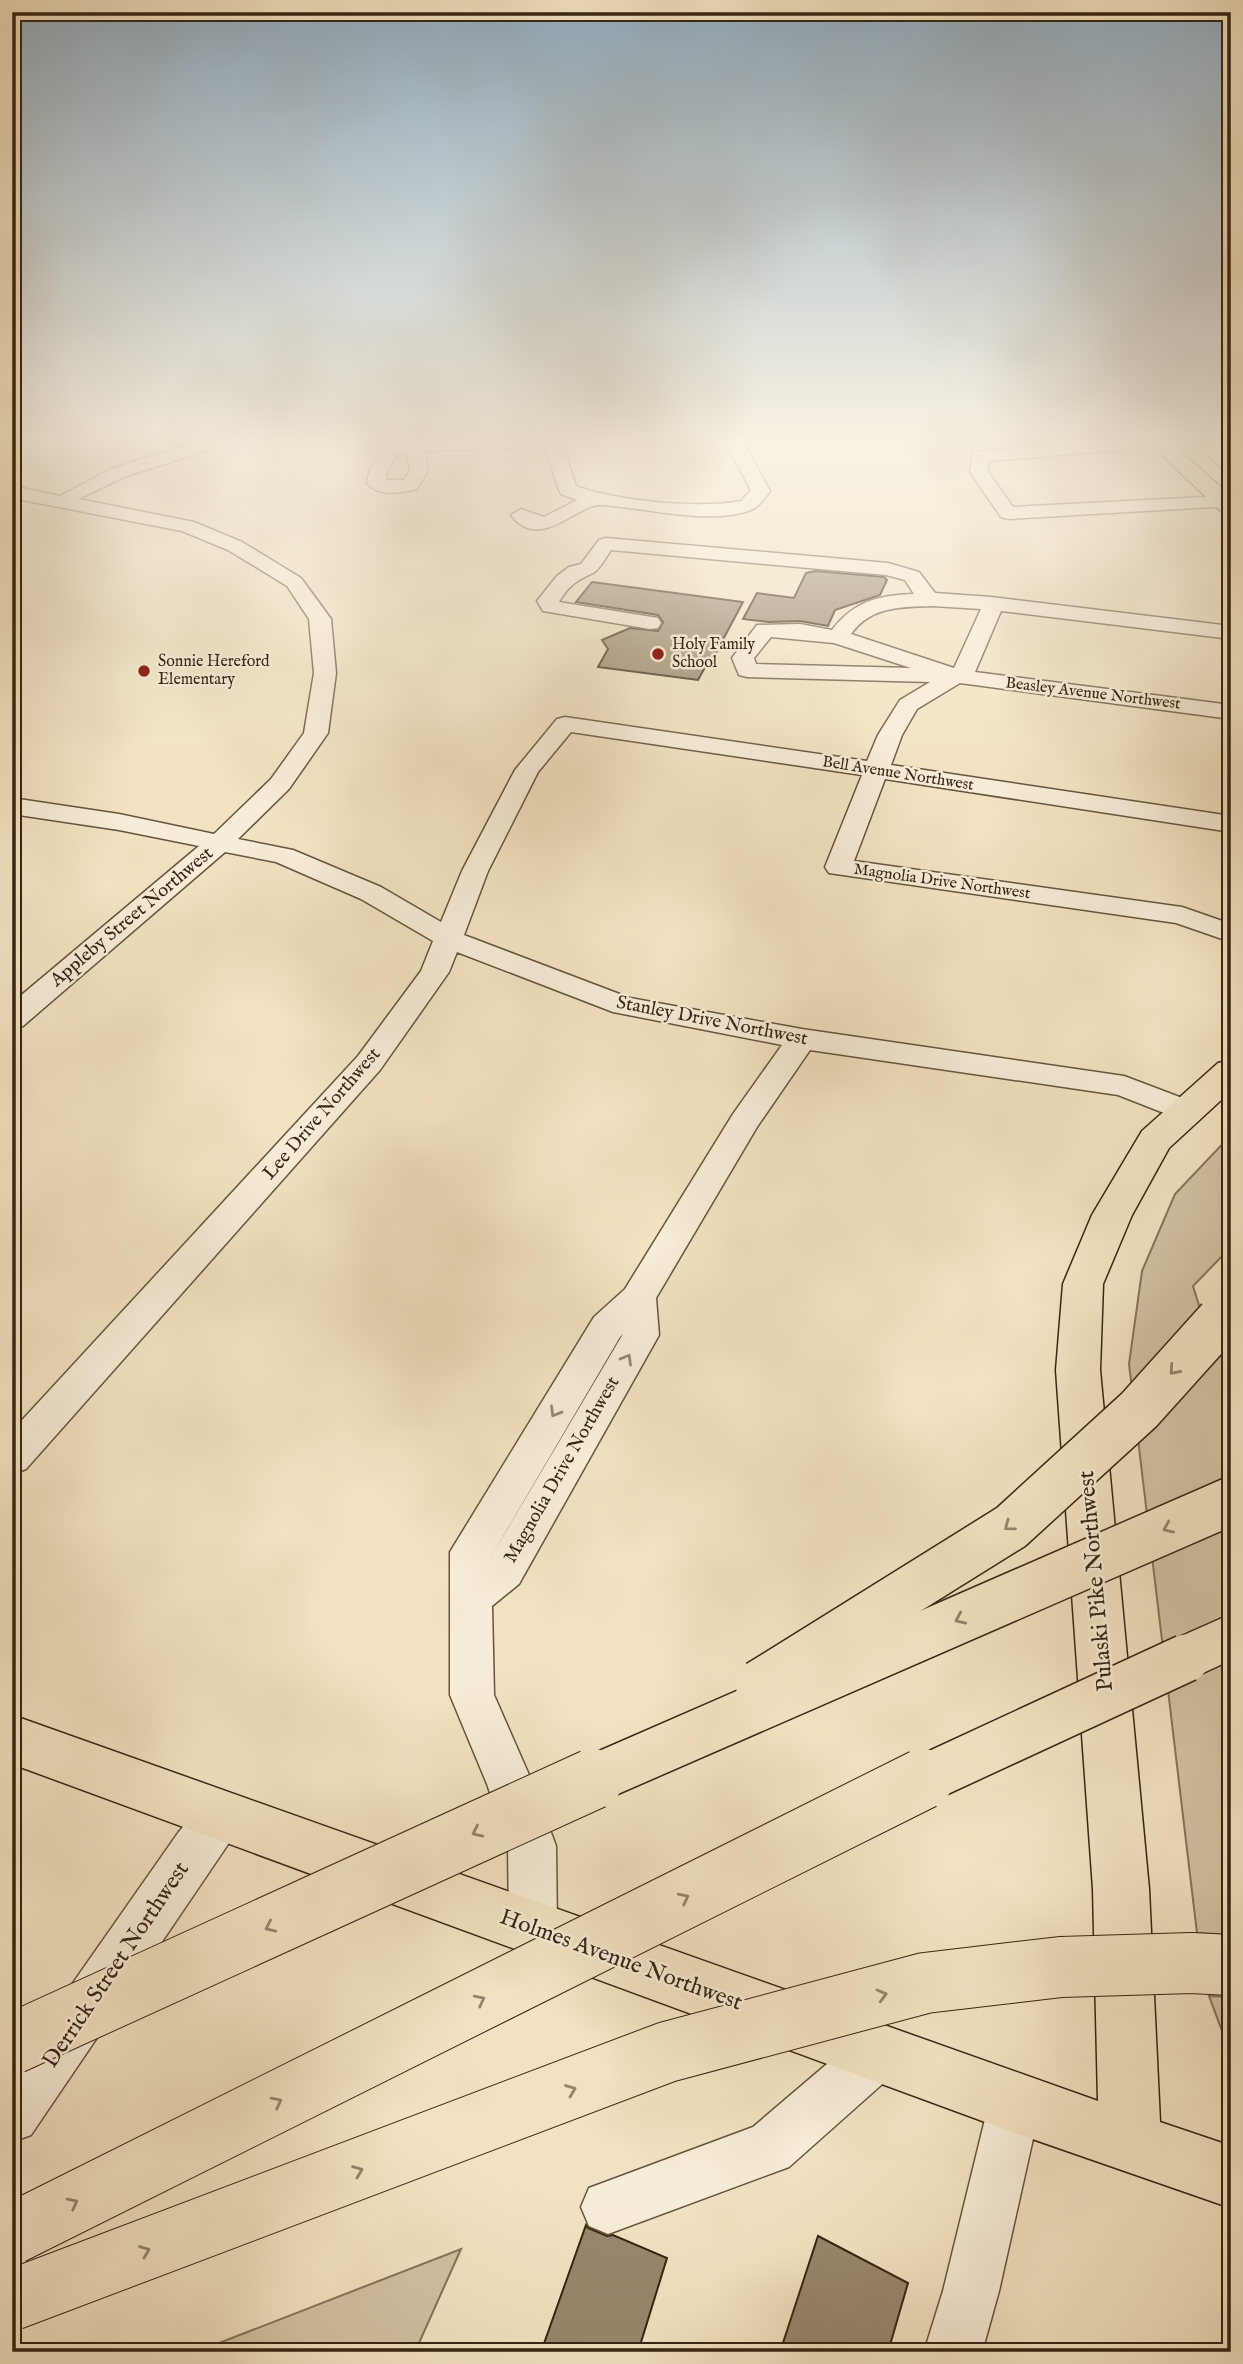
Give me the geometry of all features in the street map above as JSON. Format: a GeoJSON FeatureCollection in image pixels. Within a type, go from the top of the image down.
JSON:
{"type":"FeatureCollection","features":[{"type":"Feature","properties":{"kind":"main road","name":"Pulaski Pike Northwest"},"geometry":{"type":"LineString","coordinates":[[1130,2141],[1121,1889],[1078,1370],[1083,1284],[1112,1215],[1155,1140],[1231,1071]]}},
{"type":"Feature","properties":{"kind":"main road"},"geometry":{"type":"LineString","coordinates":[[606,1773],[827,1644],[1011,1527],[1139,1410],[1225,1313]]}},
{"type":"Feature","properties":{"kind":"main road"},"geometry":{"type":"LineString","coordinates":[[12,2044],[606,1773],[1231,1501]]}},
{"type":"Feature","properties":{"kind":"main road"},"geometry":{"type":"LineString","coordinates":[[12,2234],[923,1779],[1216,1646]]}},
{"type":"Feature","properties":{"kind":"main road","name":"Holmes Avenue Northwest"},"geometry":{"type":"LineString","coordinates":[[12,1739],[1015,2103],[1231,2177]]}},
{"type":"Feature","properties":{"kind":"main road"},"geometry":{"type":"LineString","coordinates":[[12,2300],[667,2052],[925,1983],[1061,1967],[1191,1963],[1231,1965]]}},
{"type":"Feature","properties":{"kind":"street","name":"Appleby Street Northwest"},"geometry":{"type":"LineString","coordinates":[[12,1019],[219,843],[279,784],[316,733],[325,673],[320,619],[294,582],[245,552]]}},
{"type":"Feature","properties":{"kind":"street"},"geometry":{"type":"LineString","coordinates":[[599,552],[587,568],[576,571],[564,580],[548,601],[550,607],[650,623]]}},
{"type":"Feature","properties":{"kind":"street"},"geometry":{"type":"LineString","coordinates":[[700,552],[888,569],[912,576],[929,600]]}},
{"type":"Feature","properties":{"kind":"street"},"geometry":{"type":"LineString","coordinates":[[838,637],[852,617],[864,609],[929,600],[994,604],[1231,633]]}},
{"type":"Feature","properties":{"kind":"street","name":"Magnolia Drive Northwest"},"geometry":{"type":"LineString","coordinates":[[994,604],[964,671],[949,673],[908,705],[890,735],[838,867],[1182,915],[1231,934]]}},
{"type":"Feature","properties":{"kind":"street"},"geometry":{"type":"LineString","coordinates":[[765,630],[838,637],[949,673],[768,673],[747,670],[743,658],[765,630]]}},
{"type":"Feature","properties":{"kind":"street","name":"Beasley Avenue Northwest"},"geometry":{"type":"LineString","coordinates":[[949,673],[1231,712]]}},
{"type":"Feature","properties":{"kind":"street","name":"Bell Avenue Northwest"},"geometry":{"type":"LineString","coordinates":[[565,724],[784,754],[876,771],[1231,824]]}},
{"type":"Feature","properties":{"kind":"street","name":"Lee Drive Northwest"},"geometry":{"type":"LineString","coordinates":[[12,1458],[369,1063],[435,972],[475,871],[527,769],[565,724]]}},
{"type":"Feature","properties":{"kind":"street","name":"Stanley Drive Northwest"},"geometry":{"type":"LineString","coordinates":[[12,806],[119,822],[284,856],[371,893],[449,939],[623,1006],[802,1039],[1124,1086],[1187,1111]]}},
{"type":"Feature","properties":{"kind":"street","name":"Magnolia Drive Northwest"},"geometry":{"type":"LineString","coordinates":[[533,1928],[532,1846],[510,1784],[472,1695],[471,1599],[504,1571],[641,1335],[638,1298],[744,1122],[802,1039]]}},
{"type":"Feature","properties":{"kind":"street","name":"Derrick Street Northwest"},"geometry":{"type":"LineString","coordinates":[[12,2116],[221,1815]]}},
{"type":"Feature","properties":{"kind":"street"},"geometry":{"type":"LineString","coordinates":[[608,2207],[770,2148],[879,2053]]}},
{"type":"Feature","properties":{"kind":"street"},"geometry":{"type":"LineString","coordinates":[[953,2352],[971,2291],[1015,2103]]}},
{"type":"Feature","properties":{"kind":"shaded area"},"geometry":{"type":"Polygon","coordinates":[[[1231,1135],[1231,1247],[1193,1286],[1216,1360],[1231,1344],[1231,1935],[1197,1933],[1129,1364],[1142,1271],[1175,1194],[1231,1135]]]}},
{"type":"Feature","properties":{"kind":"shaded area"},"geometry":{"type":"Polygon","coordinates":[[[1209,1996],[1231,1997],[1231,2055],[1209,1996]]]}},
{"type":"Feature","properties":{"kind":"shaded area"},"geometry":{"type":"Polygon","coordinates":[[[461,2249],[415,2352],[196,2352],[461,2249]]]}},
{"type":"Feature","properties":{"kind":"building"},"geometry":{"type":"Polygon","coordinates":[[[816,571],[884,577],[887,580],[880,595],[835,610],[828,626],[800,621],[743,619],[757,593],[794,598],[806,573],[816,571]]]}},
{"type":"Feature","properties":{"kind":"building"},"geometry":{"type":"Polygon","coordinates":[[[592,582],[743,602],[711,662],[708,662],[698,680],[598,667],[608,649],[602,640],[630,628],[658,631],[663,622],[658,615],[576,602],[592,582]]]}},
{"type":"Feature","properties":{"kind":"building"},"geometry":{"type":"Polygon","coordinates":[[[586,2225],[607,2236],[613,2235],[667,2258],[638,2352],[541,2352],[586,2225]]]}},
{"type":"Feature","properties":{"kind":"building"},"geometry":{"type":"Polygon","coordinates":[[[818,2236],[908,2283],[888,2352],[780,2352],[818,2236]]]}},
{"type":"Feature","properties":{"kind":"place","name":"Holy Family School"},"geometry":{"type":"Point","coordinates":[658,654]}},
{"type":"Feature","properties":{"kind":"place","name":"Sonnie Hereford Elementary"},"geometry":{"type":"Point","coordinates":[144,671]}}]}
